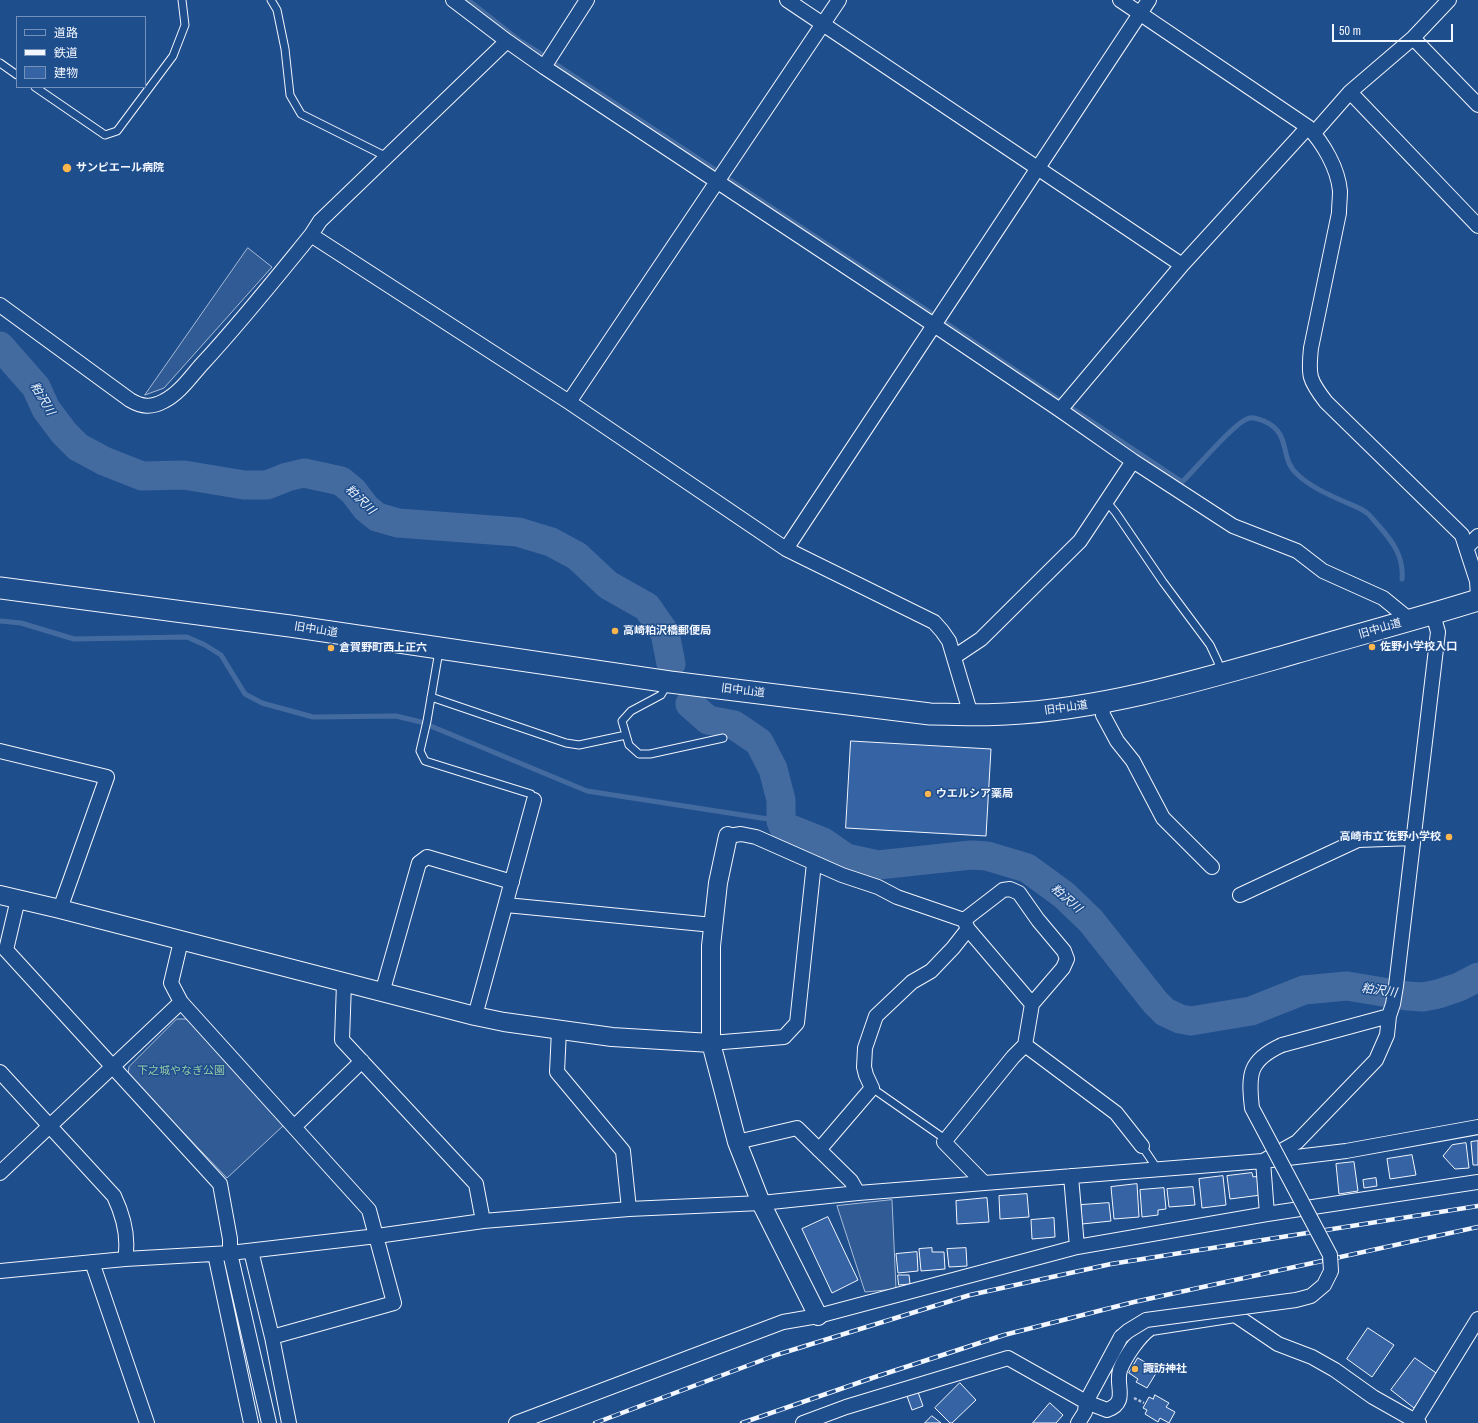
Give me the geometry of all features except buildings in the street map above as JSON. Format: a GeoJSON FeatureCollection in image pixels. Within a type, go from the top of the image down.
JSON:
{"type":"FeatureCollection","features":[{"type":"Feature","properties":{"kind":"main road","name":"旧中山道"},"geometry":{"type":"LineString","coordinates":[[0,588],[290,626],[670,682],[915,712],[972,715],[1026,713],[1102,703],[1220,674],[1478,600]]}},
{"type":"Feature","properties":{"kind":"street"},"geometry":{"type":"LineString","coordinates":[[453,0],[506,41],[544,67],[718,181],[1060,410],[1133,461],[1233,526],[1297,550],[1323,571],[1383,598],[1410,620]]}},
{"type":"Feature","properties":{"kind":"street"},"geometry":{"type":"LineString","coordinates":[[544,67],[587,0]]}},
{"type":"Feature","properties":{"kind":"street"},"geometry":{"type":"LineString","coordinates":[[787,0],[1182,265]]}},
{"type":"Feature","properties":{"kind":"street"},"geometry":{"type":"LineString","coordinates":[[569,402],[839,0]]}},
{"type":"Feature","properties":{"kind":"street"},"geometry":{"type":"LineString","coordinates":[[1120,0],[1311,130],[1335,167],[1340,190],[1339,213],[1320,311],[1311,348],[1309,368],[1313,385],[1326,402],[1462,535],[1477,581],[1478,596]]}},
{"type":"Feature","properties":{"kind":"street"},"geometry":{"type":"LineString","coordinates":[[786,549],[1149,0]]}},
{"type":"Feature","properties":{"kind":"street"},"geometry":{"type":"LineString","coordinates":[[1060,410],[1182,265],[1311,130],[1350,92],[1413,38],[1449,0]]}},
{"type":"Feature","properties":{"kind":"street"},"geometry":{"type":"LineString","coordinates":[[1413,38],[1478,105]]}},
{"type":"Feature","properties":{"kind":"street"},"geometry":{"type":"LineString","coordinates":[[0,305],[130,400],[141,406],[151,406],[164,402],[176,393],[233,331],[311,235],[320,221],[506,41]]}},
{"type":"Feature","properties":{"kind":"street"},"geometry":{"type":"LineString","coordinates":[[1350,92],[1478,226]]}},
{"type":"Feature","properties":{"kind":"street"},"geometry":{"type":"LineString","coordinates":[[311,235],[569,402],[786,549],[934,622],[949,641],[972,715]]}},
{"type":"Feature","properties":{"kind":"street"},"geometry":{"type":"LineString","coordinates":[[954,657],[981,639],[1080,541],[1133,461]]}},
{"type":"Feature","properties":{"kind":"street"},"geometry":{"type":"LineString","coordinates":[[1467,547],[1478,536]]}},
{"type":"Feature","properties":{"kind":"street"},"geometry":{"type":"LineString","coordinates":[[1263,1161],[1297,1142],[1376,1060],[1387,1035],[1389,1016],[1395,992],[1438,632],[1433,614]]}},
{"type":"Feature","properties":{"kind":"street"},"geometry":{"type":"LineString","coordinates":[[1102,703],[1102,715],[1117,741],[1133,761],[1164,818],[1212,867]]}},
{"type":"Feature","properties":{"kind":"street"},"geometry":{"type":"LineString","coordinates":[[0,751],[107,777],[60,909]]}},
{"type":"Feature","properties":{"kind":"street"},"geometry":{"type":"LineString","coordinates":[[475,1016],[534,800]]}},
{"type":"Feature","properties":{"kind":"street"},"geometry":{"type":"LineString","coordinates":[[818,1316],[761,1203],[737,1142],[711,1043],[711,946],[718,883],[728,836],[741,834],[756,837],[842,875],[878,887],[897,897],[966,925],[1032,1004]]}},
{"type":"Feature","properties":{"kind":"street"},"geometry":{"type":"LineString","coordinates":[[1240,895],[1358,840],[1414,838]]}},
{"type":"Feature","properties":{"kind":"street"},"geometry":{"type":"LineString","coordinates":[[382,993],[419,863],[427,857],[512,882]]}},
{"type":"Feature","properties":{"kind":"street"},"geometry":{"type":"LineString","coordinates":[[0,895],[60,909],[475,1016],[504,1022],[612,1037],[711,1043],[784,1037],[797,1023],[814,862]]}},
{"type":"Feature","properties":{"kind":"street"},"geometry":{"type":"LineString","coordinates":[[819,1150],[872,1088],[864,1067],[865,1048],[876,1016],[912,982],[931,971],[953,948],[966,925],[1003,890],[1010,889],[1020,893],[1038,920],[1064,951],[1067,959],[1063,968],[1032,1004],[1024,1045],[945,1139],[944,1142],[984,1183]]}},
{"type":"Feature","properties":{"kind":"street"},"geometry":{"type":"LineString","coordinates":[[18,899],[6,950],[220,1184],[230,1239],[230,1253],[269,1423]]}},
{"type":"Feature","properties":{"kind":"street"},"geometry":{"type":"LineString","coordinates":[[506,905],[713,925]]}},
{"type":"Feature","properties":{"kind":"street"},"geometry":{"type":"LineString","coordinates":[[181,940],[171,983],[181,1002],[369,1210],[394,1303],[272,1337]]}},
{"type":"Feature","properties":{"kind":"street"},"geometry":{"type":"LineString","coordinates":[[344,983],[342,1040],[476,1184],[483,1221]]}},
{"type":"Feature","properties":{"kind":"street"},"geometry":{"type":"LineString","coordinates":[[0,1173],[113,1068],[181,1002]]}},
{"type":"Feature","properties":{"kind":"street"},"geometry":{"type":"LineString","coordinates":[[1078,1423],[1085,1412],[1086,1402],[1121,1337],[1128,1330],[1146,1320],[1296,1300],[1311,1296],[1324,1285],[1331,1271],[1330,1255],[1252,1108],[1250,1088],[1252,1071],[1264,1054],[1282,1044],[1389,1016]]}},
{"type":"Feature","properties":{"kind":"street"},"geometry":{"type":"LineString","coordinates":[[559,1030],[557,1072],[622,1151],[629,1209]]}},
{"type":"Feature","properties":{"kind":"street"},"geometry":{"type":"LineString","coordinates":[[1024,1045],[1116,1113],[1142,1146]]}},
{"type":"Feature","properties":{"kind":"street"},"geometry":{"type":"LineString","coordinates":[[294,1128],[362,1061]]}},
{"type":"Feature","properties":{"kind":"street"},"geometry":{"type":"LineString","coordinates":[[0,1072],[114,1196],[120,1209],[127,1246],[125,1259]]}},
{"type":"Feature","properties":{"kind":"street"},"geometry":{"type":"LineString","coordinates":[[0,1271],[125,1259],[252,1251],[377,1236],[483,1221],[629,1209],[761,1203],[858,1193],[1263,1161],[1346,1151],[1478,1127]]}},
{"type":"Feature","properties":{"kind":"street"},"geometry":{"type":"LineString","coordinates":[[737,1142],[797,1128],[851,1181],[858,1193]]}},
{"type":"Feature","properties":{"kind":"street"},"geometry":{"type":"LineString","coordinates":[[1263,1161],[1267,1214]]}},
{"type":"Feature","properties":{"kind":"street"},"geometry":{"type":"LineString","coordinates":[[1071,1176],[1077,1247]]}},
{"type":"Feature","properties":{"kind":"street"},"geometry":{"type":"LineString","coordinates":[[516,1423],[783,1322],[818,1316],[1077,1247],[1267,1214],[1478,1182]]}},
{"type":"Feature","properties":{"kind":"street"},"geometry":{"type":"LineString","coordinates":[[252,1251],[272,1337],[289,1423]]}},
{"type":"Feature","properties":{"kind":"street"},"geometry":{"type":"LineString","coordinates":[[215,1254],[251,1423]]}},
{"type":"Feature","properties":{"kind":"street"},"geometry":{"type":"LineString","coordinates":[[92,1262],[147,1423]]}},
{"type":"Feature","properties":{"kind":"street"},"geometry":{"type":"LineString","coordinates":[[803,1423],[846,1407],[1008,1358],[1086,1402],[1107,1410],[1118,1403],[1120,1392],[1119,1372],[1144,1333],[1151,1328],[1235,1314],[1278,1344],[1318,1360],[1373,1397],[1415,1422],[1478,1320]]}},
{"type":"Feature","properties":{"kind":"lane"},"geometry":{"type":"LineString","coordinates":[[36,88],[105,135],[117,131],[173,56],[185,25],[182,0]]}},
{"type":"Feature","properties":{"kind":"lane"},"geometry":{"type":"LineString","coordinates":[[271,0],[277,10],[285,49],[290,95],[301,114],[387,157]]}},
{"type":"Feature","properties":{"kind":"lane"},"geometry":{"type":"LineString","coordinates":[[0,63],[16,74]]}},
{"type":"Feature","properties":{"kind":"lane"},"geometry":{"type":"LineString","coordinates":[[1107,502],[1163,582],[1210,645],[1218,662],[1220,674]]}},
{"type":"Feature","properties":{"kind":"lane"},"geometry":{"type":"LineString","coordinates":[[439,649],[427,721],[420,751],[425,761],[531,794],[534,800]]}},
{"type":"Feature","properties":{"kind":"lane"},"geometry":{"type":"LineString","coordinates":[[670,682],[661,695],[631,711],[622,721],[629,745],[639,754],[650,754],[723,738]]}},
{"type":"Feature","properties":{"kind":"lane"},"geometry":{"type":"LineString","coordinates":[[431,697],[566,743],[579,745],[626,735]]}},
{"type":"Feature","properties":{"kind":"lane"},"geometry":{"type":"LineString","coordinates":[[872,1088],[945,1139]]}},
{"type":"Feature","properties":{"kind":"lane"},"geometry":{"type":"LineString","coordinates":[[1142,1146],[1158,1170]]}},
{"type":"Feature","properties":{"kind":"shaded area"},"geometry":{"type":"Polygon","coordinates":[[[248,248],[272,267],[164,388],[145,395],[248,248]]]}},
{"type":"Feature","properties":{"kind":"shaded area","name":"下之城やなぎ公園"},"geometry":{"type":"Polygon","coordinates":[[[177,1019],[187,1019],[284,1125],[227,1178],[128,1075],[129,1067],[177,1019]]]}},
{"type":"Feature","properties":{"kind":"shaded area"},"geometry":{"type":"Polygon","coordinates":[[[892,1200],[896,1289],[865,1292],[837,1206],[892,1200]]]}},
{"type":"Feature","properties":{"kind":"waterway"},"geometry":{"type":"LineString","coordinates":[[468,0],[520,41],[541,54]]}},
{"type":"Feature","properties":{"kind":"waterway"},"geometry":{"type":"LineString","coordinates":[[557,65],[714,169]]}},
{"type":"Feature","properties":{"kind":"waterway"},"geometry":{"type":"LineString","coordinates":[[730,180],[931,313]]}},
{"type":"Feature","properties":{"kind":"waterway"},"geometry":{"type":"LineString","coordinates":[[946,323],[1058,399]]}},
{"type":"Feature","properties":{"kind":"waterway","name":"粕沢川"},"geometry":{"type":"LineString","coordinates":[[0,346],[36,387],[46,409],[64,433],[78,447],[104,461],[142,476],[184,475],[244,485],[267,485],[287,477],[304,473],[341,481],[353,491],[366,508],[377,517],[398,523],[518,532],[551,542],[577,556],[608,585],[647,607],[665,633],[671,664]]}},
{"type":"Feature","properties":{"kind":"waterway"},"geometry":{"type":"LineString","coordinates":[[1073,409],[1182,482],[1235,427],[1250,418],[1256,418],[1264,421],[1273,426],[1279,433],[1288,461],[1298,475],[1314,487],[1359,508],[1372,517],[1389,538],[1396,550],[1401,564],[1402,579]]}},
{"type":"Feature","properties":{"kind":"waterway"},"geometry":{"type":"LineString","coordinates":[[0,621],[21,623],[74,639],[187,637],[205,645],[221,655],[245,694],[262,703],[313,717],[396,716],[421,722],[587,791],[781,821]]}},
{"type":"Feature","properties":{"kind":"waterway","name":"粕沢川"},"geometry":{"type":"LineString","coordinates":[[690,704],[708,720],[734,725],[759,742],[773,769],[781,800],[781,821],[783,826],[823,842],[846,858],[878,865],[971,855],[987,856],[1027,868],[1064,895],[1091,921],[1155,1002],[1165,1012],[1180,1019],[1191,1021],[1251,1011],[1304,990],[1347,986],[1407,996],[1423,997],[1459,987],[1478,977]]}},
{"type":"Feature","properties":{"kind":"railway"},"geometry":{"type":"LineString","coordinates":[[595,1423],[776,1355],[970,1295],[1111,1264],[1478,1206]]}},
{"type":"Feature","properties":{"kind":"railway"},"geometry":{"type":"LineString","coordinates":[[742,1423],[878,1376],[1004,1335],[1134,1302],[1478,1227]]}},
{"type":"Feature","properties":{"kind":"place","name":"サンピエール病院"},"geometry":{"type":"Point","coordinates":[67,168]}},
{"type":"Feature","properties":{"kind":"place","name":"高崎粕沢橋郵便局"},"geometry":{"type":"Point","coordinates":[615,631]}},
{"type":"Feature","properties":{"kind":"place","name":"佐野小学校入口"},"geometry":{"type":"Point","coordinates":[1372,647]}},
{"type":"Feature","properties":{"kind":"place","name":"倉賀野町西上正六"},"geometry":{"type":"Point","coordinates":[331,648]}},
{"type":"Feature","properties":{"kind":"place","name":"ウエルシア薬局"},"geometry":{"type":"Point","coordinates":[928,794]}},
{"type":"Feature","properties":{"kind":"place","name":"高崎市立 佐野小学校"},"geometry":{"type":"Point","coordinates":[1449,837]}},
{"type":"Feature","properties":{"kind":"place","name":"諏訪神社"},"geometry":{"type":"Point","coordinates":[1135,1369]}}]}
